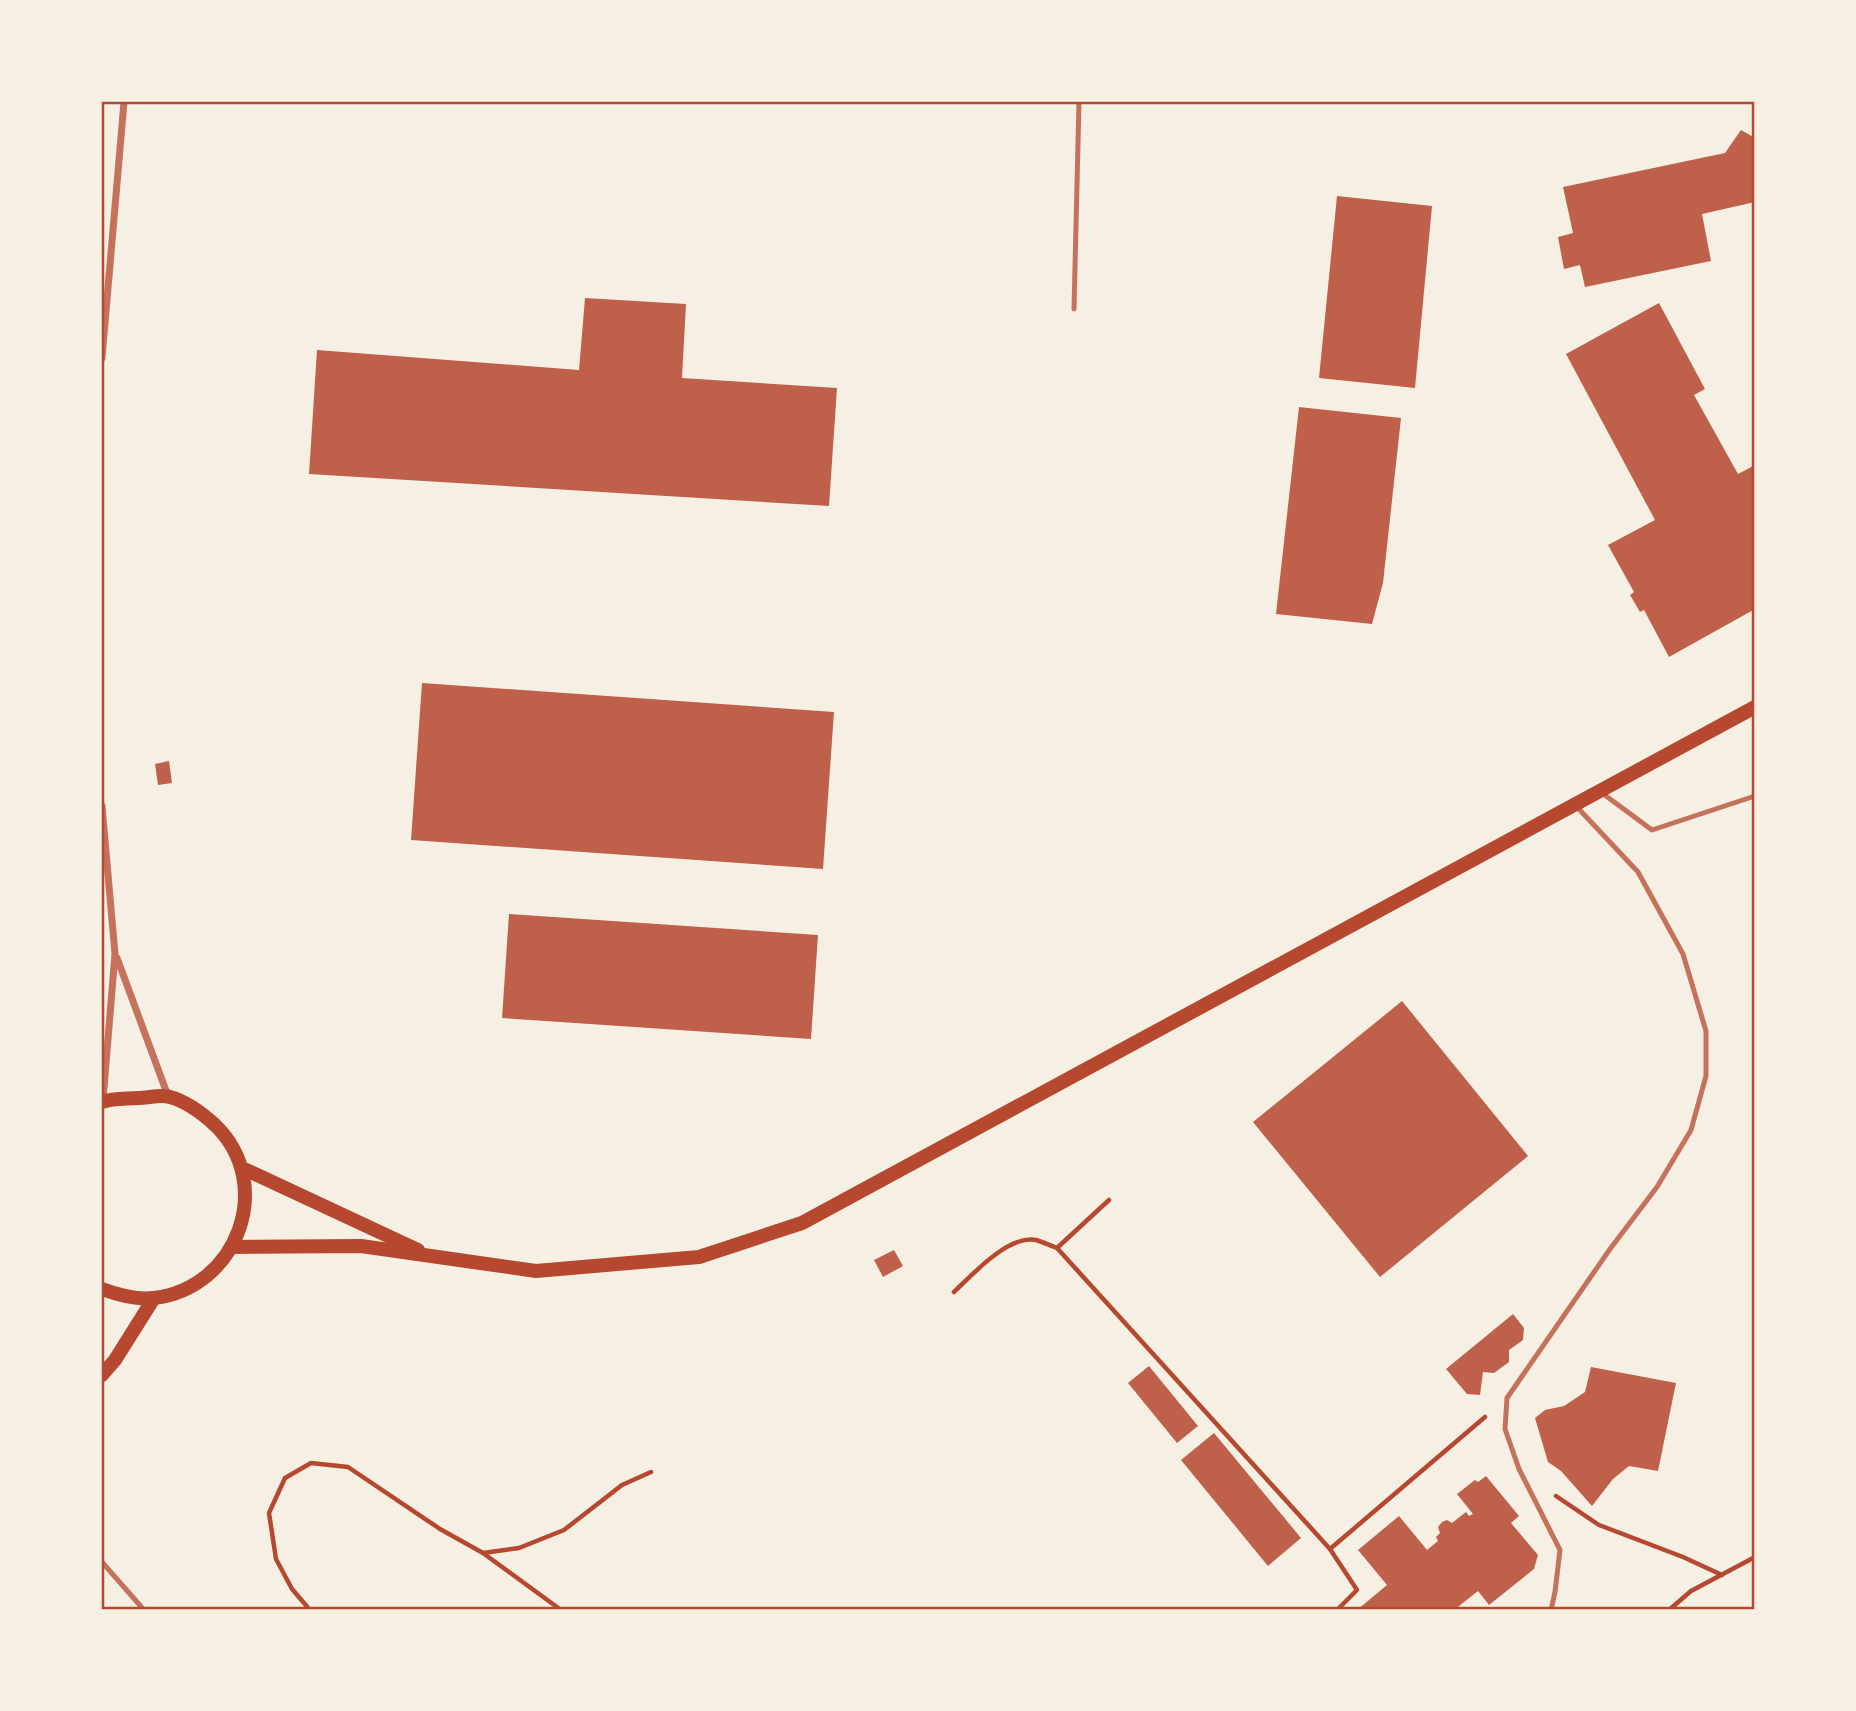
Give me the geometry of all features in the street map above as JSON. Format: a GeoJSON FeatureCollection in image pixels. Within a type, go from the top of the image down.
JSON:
{"type":"FeatureCollection","features":[{"type":"Feature","properties":{"kind":"main road"},"geometry":{"type":"LineString","coordinates":[[232,1247],[361,1246],[537,1271],[699,1257],[802,1223],[1755,707]]}},
{"type":"Feature","properties":{"kind":"main road"},"geometry":{"type":"LineString","coordinates":[[102,1101],[169,1096],[201,1111],[226,1136],[242,1168],[246,1195],[243,1222],[232,1247],[212,1272],[185,1289],[154,1298],[125,1297],[102,1289]]}},
{"type":"Feature","properties":{"kind":"main road"},"geometry":{"type":"LineString","coordinates":[[242,1168],[436,1258]]}},
{"type":"Feature","properties":{"kind":"main road"},"geometry":{"type":"LineString","coordinates":[[102,1375],[116,1360],[154,1298]]}},
{"type":"Feature","properties":{"kind":"street"},"geometry":{"type":"LineString","coordinates":[[102,358],[124,102]]}},
{"type":"Feature","properties":{"kind":"street"},"geometry":{"type":"LineString","coordinates":[[102,806],[115,954],[102,1101]]}},
{"type":"Feature","properties":{"kind":"street"},"geometry":{"type":"LineString","coordinates":[[115,954],[169,1096]]}},
{"type":"Feature","properties":{"kind":"lane"},"geometry":{"type":"LineString","coordinates":[[1074,309],[1079,102]]}},
{"type":"Feature","properties":{"kind":"lane"},"geometry":{"type":"LineString","coordinates":[[1599,791],[1652,831],[1755,796]]}},
{"type":"Feature","properties":{"kind":"lane"},"geometry":{"type":"LineString","coordinates":[[1550,1609],[1560,1550],[1519,1469],[1505,1429],[1507,1398],[1657,1186],[1691,1130],[1706,1076],[1706,1031],[1683,954],[1638,872],[1574,805]]}},
{"type":"Feature","properties":{"kind":"lane"},"geometry":{"type":"LineString","coordinates":[[102,1562],[144,1609]]}},
{"type":"Feature","properties":{"kind":"path"},"geometry":{"type":"LineString","coordinates":[[1057,1248],[1109,1200]]}},
{"type":"Feature","properties":{"kind":"path"},"geometry":{"type":"LineString","coordinates":[[954,1292],[992,1257],[1013,1243],[1034,1240],[1057,1248],[1330,1549],[1357,1590],[1337,1609]]}},
{"type":"Feature","properties":{"kind":"path"},"geometry":{"type":"LineString","coordinates":[[1330,1549],[1507,1398]]}},
{"type":"Feature","properties":{"kind":"path"},"geometry":{"type":"LineString","coordinates":[[310,1609],[292,1589],[276,1559],[269,1513],[285,1478],[311,1463],[348,1467],[440,1529],[483,1553],[561,1609]]}},
{"type":"Feature","properties":{"kind":"path"},"geometry":{"type":"LineString","coordinates":[[1519,1469],[1599,1525],[1721,1575]]}},
{"type":"Feature","properties":{"kind":"path"},"geometry":{"type":"LineString","coordinates":[[483,1553],[519,1548],[564,1530],[622,1485],[651,1472]]}},
{"type":"Feature","properties":{"kind":"path"},"geometry":{"type":"LineString","coordinates":[[1669,1609],[1691,1591],[1755,1557]]}},
{"type":"Feature","properties":{"kind":"building"},"geometry":{"type":"Polygon","coordinates":[[[1741,130],[1755,138],[1755,202],[1702,214],[1711,261],[1585,287],[1580,265],[1564,269],[1558,237],[1573,233],[1563,187],[1725,153],[1741,130]]]}},
{"type":"Feature","properties":{"kind":"building"},"geometry":{"type":"Polygon","coordinates":[[[1337,196],[1432,206],[1415,388],[1319,378],[1337,196]]]}},
{"type":"Feature","properties":{"kind":"building"},"geometry":{"type":"Polygon","coordinates":[[[585,298],[686,304],[682,378],[837,388],[829,506],[309,474],[317,350],[579,370],[585,298]]]}},
{"type":"Feature","properties":{"kind":"building"},"geometry":{"type":"Polygon","coordinates":[[[1659,303],[1705,389],[1694,395],[1738,474],[1755,465],[1755,609],[1669,657],[1644,610],[1640,612],[1630,595],[1634,592],[1608,545],[1655,520],[1566,354],[1659,303]]]}},
{"type":"Feature","properties":{"kind":"building"},"geometry":{"type":"Polygon","coordinates":[[[1299,407],[1401,418],[1383,583],[1372,624],[1276,614],[1299,407]]]}},
{"type":"Feature","properties":{"kind":"building"},"geometry":{"type":"Polygon","coordinates":[[[422,683],[834,712],[823,869],[411,840],[422,683]]]}},
{"type":"Feature","properties":{"kind":"building"},"geometry":{"type":"Polygon","coordinates":[[[169,761],[172,783],[158,785],[155,764],[169,761]]]}},
{"type":"Feature","properties":{"kind":"building"},"geometry":{"type":"Polygon","coordinates":[[[509,914],[818,935],[811,1039],[502,1018],[509,914]]]}},
{"type":"Feature","properties":{"kind":"building"},"geometry":{"type":"Polygon","coordinates":[[[1402,1001],[1528,1156],[1380,1277],[1253,1122],[1402,1001]]]}},
{"type":"Feature","properties":{"kind":"building"},"geometry":{"type":"Polygon","coordinates":[[[894,1250],[903,1266],[883,1277],[874,1260],[894,1250]]]}},
{"type":"Feature","properties":{"kind":"building"},"geometry":{"type":"Polygon","coordinates":[[[1513,1314],[1524,1328],[1523,1340],[1509,1350],[1509,1362],[1494,1373],[1483,1372],[1480,1395],[1467,1394],[1446,1369],[1513,1314]]]}},
{"type":"Feature","properties":{"kind":"building"},"geometry":{"type":"Polygon","coordinates":[[[1149,1366],[1198,1426],[1177,1443],[1128,1383],[1149,1366]]]}},
{"type":"Feature","properties":{"kind":"building"},"geometry":{"type":"Polygon","coordinates":[[[1591,1367],[1676,1383],[1658,1471],[1629,1466],[1613,1479],[1592,1506],[1561,1471],[1548,1462],[1535,1418],[1545,1410],[1564,1406],[1585,1392],[1591,1367]]]}},
{"type":"Feature","properties":{"kind":"building"},"geometry":{"type":"Polygon","coordinates":[[[1214,1433],[1301,1538],[1268,1566],[1181,1460],[1214,1433]]]}},
{"type":"Feature","properties":{"kind":"building"},"geometry":{"type":"Polygon","coordinates":[[[1486,1476],[1519,1516],[1511,1523],[1538,1555],[1534,1569],[1489,1605],[1478,1591],[1454,1610],[1357,1610],[1387,1585],[1358,1550],[1399,1516],[1427,1550],[1438,1541],[1438,1527],[1442,1522],[1447,1520],[1452,1523],[1466,1512],[1469,1516],[1473,1514],[1457,1494],[1475,1480],[1478,1482],[1486,1476]]]}}]}
